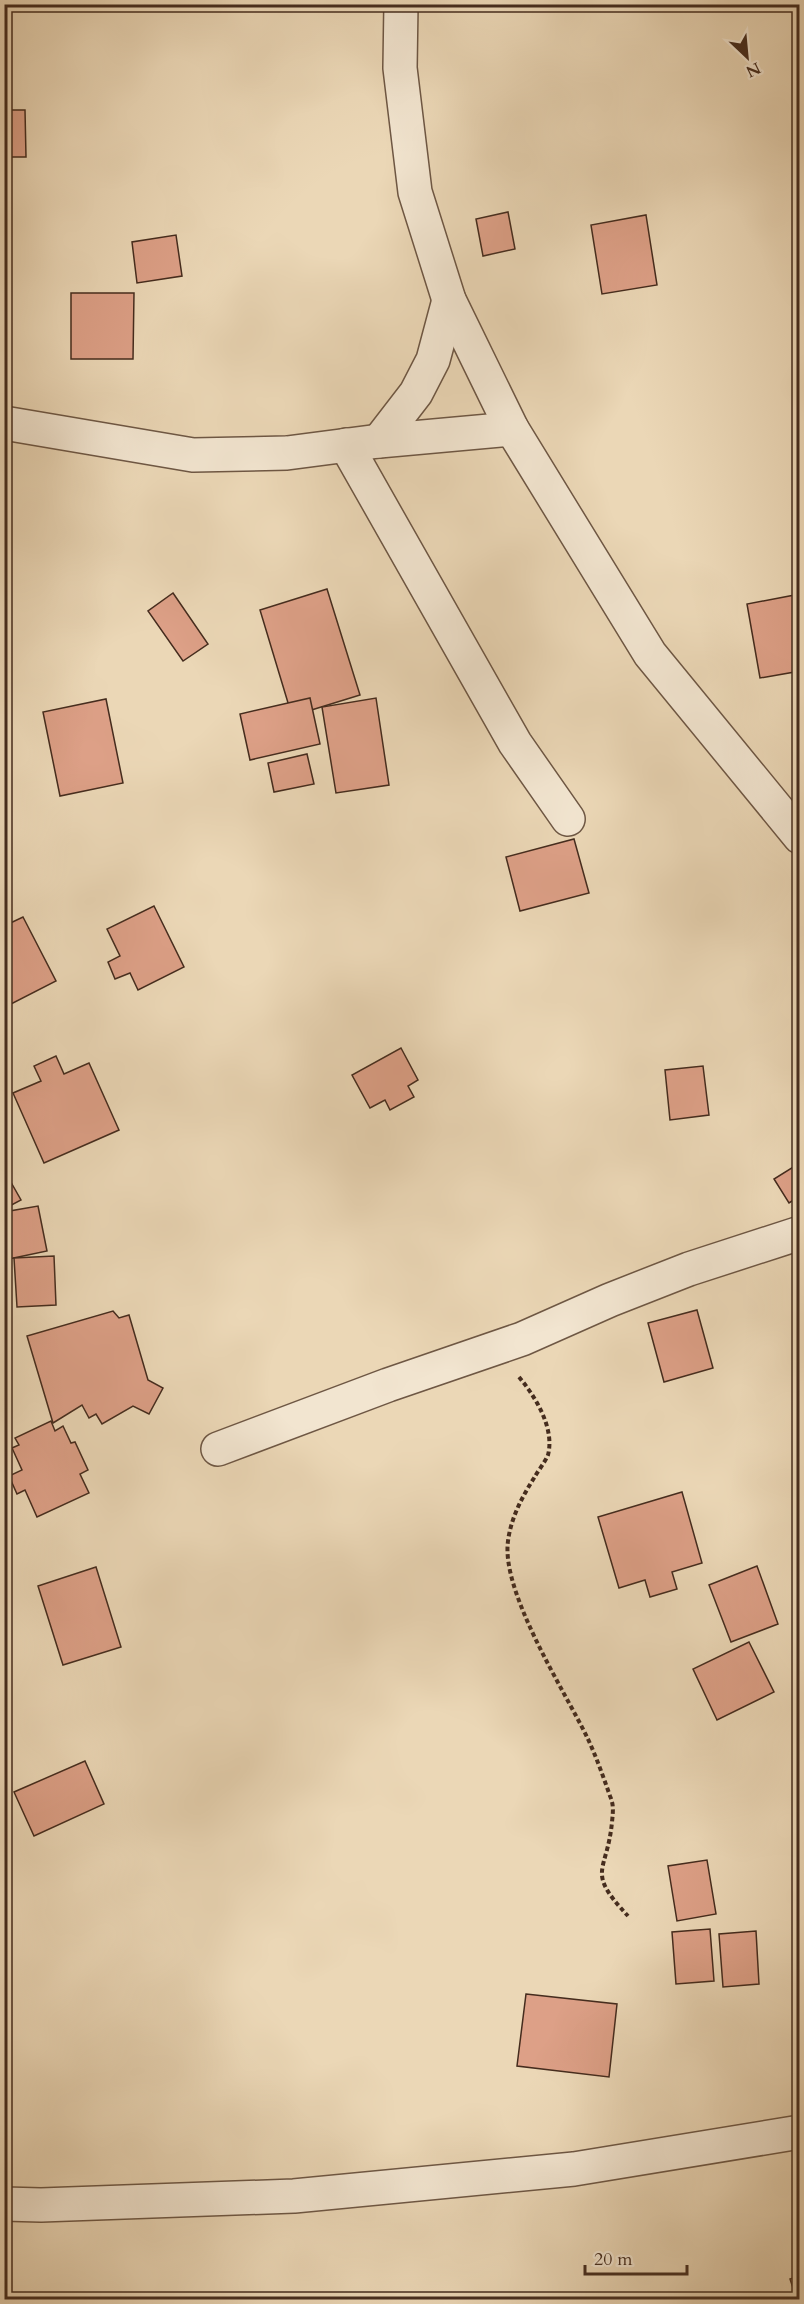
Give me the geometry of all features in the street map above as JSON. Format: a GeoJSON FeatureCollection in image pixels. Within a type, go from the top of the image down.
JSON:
{"type":"FeatureCollection","features":[{"type":"Feature","properties":{"kind":"street"},"geometry":{"type":"LineString","coordinates":[[401,4],[400,68],[415,192],[449,300],[512,429],[650,654],[800,837]]}},
{"type":"Feature","properties":{"kind":"street"},"geometry":{"type":"LineString","coordinates":[[379,441],[416,393],[433,360],[449,300]]}},
{"type":"Feature","properties":{"kind":"street"},"geometry":{"type":"LineString","coordinates":[[4,423],[193,455],[287,453],[379,441],[512,429]]}},
{"type":"Feature","properties":{"kind":"street"},"geometry":{"type":"LineString","coordinates":[[346,445],[515,743],[568,819]]}},
{"type":"Feature","properties":{"kind":"street"},"geometry":{"type":"LineString","coordinates":[[219,1449],[388,1385],[495,1349],[689,1269],[800,1233]]}},
{"type":"Feature","properties":{"kind":"street"},"geometry":{"type":"LineString","coordinates":[[4,2204],[52,2205],[306,2195],[574,2169],[800,2132]]}},
{"type":"Feature","properties":{"kind":"path"},"geometry":{"type":"LineString","coordinates":[[495,1349],[536,1397],[546,1424],[548,1454],[520,1501],[507,1542],[512,1581],[547,1662],[588,1738],[614,1805],[609,1846],[601,1862],[602,1881],[608,1894],[627,1916]]}},
{"type":"Feature","properties":{"kind":"building"},"geometry":{"type":"Polygon","coordinates":[[[4,110],[25,110],[26,157],[4,157],[4,110]]]}},
{"type":"Feature","properties":{"kind":"building"},"geometry":{"type":"Polygon","coordinates":[[[508,212],[515,249],[483,256],[476,219],[508,212]]]}},
{"type":"Feature","properties":{"kind":"building"},"geometry":{"type":"Polygon","coordinates":[[[646,215],[657,285],[602,294],[591,225],[646,215]]]}},
{"type":"Feature","properties":{"kind":"building"},"geometry":{"type":"Polygon","coordinates":[[[176,235],[182,276],[137,283],[132,242],[176,235]]]}},
{"type":"Feature","properties":{"kind":"building"},"geometry":{"type":"Polygon","coordinates":[[[71,293],[134,293],[133,359],[71,359],[71,293]]]}},
{"type":"Feature","properties":{"kind":"building"},"geometry":{"type":"Polygon","coordinates":[[[327,589],[360,695],[292,716],[260,610],[327,589]]]}},
{"type":"Feature","properties":{"kind":"building"},"geometry":{"type":"Polygon","coordinates":[[[173,593],[208,644],[183,661],[148,611],[173,593]]]}},
{"type":"Feature","properties":{"kind":"building"},"geometry":{"type":"Polygon","coordinates":[[[800,594],[800,671],[760,678],[747,604],[800,594]]]}},
{"type":"Feature","properties":{"kind":"building"},"geometry":{"type":"Polygon","coordinates":[[[310,698],[320,744],[250,760],[240,714],[310,698]]]}},
{"type":"Feature","properties":{"kind":"building"},"geometry":{"type":"Polygon","coordinates":[[[376,698],[389,785],[336,793],[322,707],[376,698]]]}},
{"type":"Feature","properties":{"kind":"building"},"geometry":{"type":"Polygon","coordinates":[[[106,699],[123,783],[60,796],[43,712],[106,699]]]}},
{"type":"Feature","properties":{"kind":"building"},"geometry":{"type":"Polygon","coordinates":[[[307,754],[314,784],[274,792],[268,763],[307,754]]]}},
{"type":"Feature","properties":{"kind":"building"},"geometry":{"type":"Polygon","coordinates":[[[574,839],[589,893],[520,911],[506,857],[574,839]]]}},
{"type":"Feature","properties":{"kind":"building"},"geometry":{"type":"Polygon","coordinates":[[[154,906],[184,967],[138,990],[130,973],[115,979],[108,962],[120,956],[107,929],[154,906]]]}},
{"type":"Feature","properties":{"kind":"building"},"geometry":{"type":"Polygon","coordinates":[[[23,917],[56,981],[11,1004],[4,992],[4,926],[23,917]]]}},
{"type":"Feature","properties":{"kind":"building"},"geometry":{"type":"Polygon","coordinates":[[[401,1048],[418,1080],[408,1086],[414,1097],[390,1110],[385,1100],[370,1108],[352,1075],[401,1048]]]}},
{"type":"Feature","properties":{"kind":"building"},"geometry":{"type":"Polygon","coordinates":[[[56,1056],[64,1074],[89,1063],[119,1130],[44,1163],[13,1093],[41,1081],[34,1066],[56,1056]]]}},
{"type":"Feature","properties":{"kind":"building"},"geometry":{"type":"Polygon","coordinates":[[[703,1066],[709,1115],[670,1120],[665,1070],[703,1066]]]}},
{"type":"Feature","properties":{"kind":"building"},"geometry":{"type":"Polygon","coordinates":[[[798,1164],[800,1196],[789,1203],[774,1179],[798,1164]]]}},
{"type":"Feature","properties":{"kind":"building"},"geometry":{"type":"Polygon","coordinates":[[[4,1170],[21,1200],[4,1209],[4,1170]]]}},
{"type":"Feature","properties":{"kind":"building"},"geometry":{"type":"Polygon","coordinates":[[[38,1206],[47,1251],[4,1260],[4,1212],[38,1206]]]}},
{"type":"Feature","properties":{"kind":"building"},"geometry":{"type":"Polygon","coordinates":[[[54,1256],[56,1305],[17,1307],[14,1258],[54,1256]]]}},
{"type":"Feature","properties":{"kind":"building"},"geometry":{"type":"Polygon","coordinates":[[[697,1310],[713,1368],[664,1382],[648,1323],[697,1310]]]}},
{"type":"Feature","properties":{"kind":"building"},"geometry":{"type":"Polygon","coordinates":[[[113,1311],[119,1318],[129,1315],[148,1380],[163,1388],[149,1414],[133,1406],[102,1424],[96,1414],[89,1418],[82,1405],[53,1423],[27,1336],[113,1311]]]}},
{"type":"Feature","properties":{"kind":"building"},"geometry":{"type":"Polygon","coordinates":[[[51,1421],[55,1431],[63,1426],[71,1443],[75,1442],[88,1470],[80,1474],[89,1493],[37,1517],[25,1490],[17,1494],[9,1476],[22,1470],[12,1448],[19,1445],[15,1438],[51,1421]]]}},
{"type":"Feature","properties":{"kind":"building"},"geometry":{"type":"Polygon","coordinates":[[[682,1492],[702,1563],[672,1572],[677,1589],[650,1597],[645,1580],[619,1588],[598,1517],[682,1492]]]}},
{"type":"Feature","properties":{"kind":"building"},"geometry":{"type":"Polygon","coordinates":[[[757,1566],[778,1624],[731,1642],[709,1585],[757,1566]]]}},
{"type":"Feature","properties":{"kind":"building"},"geometry":{"type":"Polygon","coordinates":[[[96,1567],[121,1647],[63,1665],[38,1586],[96,1567]]]}},
{"type":"Feature","properties":{"kind":"building"},"geometry":{"type":"Polygon","coordinates":[[[749,1642],[774,1692],[717,1720],[693,1669],[749,1642]]]}},
{"type":"Feature","properties":{"kind":"building"},"geometry":{"type":"Polygon","coordinates":[[[85,1761],[104,1804],[34,1836],[14,1792],[85,1761]]]}},
{"type":"Feature","properties":{"kind":"building"},"geometry":{"type":"Polygon","coordinates":[[[707,1860],[716,1914],[677,1921],[668,1866],[707,1860]]]}},
{"type":"Feature","properties":{"kind":"building"},"geometry":{"type":"Polygon","coordinates":[[[710,1929],[714,1981],[676,1984],[672,1932],[710,1929]]]}},
{"type":"Feature","properties":{"kind":"building"},"geometry":{"type":"Polygon","coordinates":[[[756,1931],[759,1984],[723,1987],[719,1934],[756,1931]]]}},
{"type":"Feature","properties":{"kind":"building"},"geometry":{"type":"Polygon","coordinates":[[[526,1994],[617,2004],[609,2077],[517,2066],[526,1994]]]}},
{"type":"Feature","properties":{"kind":"building"},"geometry":{"type":"Polygon","coordinates":[[[800,2276],[800,2300],[797,2300],[790,2279],[800,2276]]]}}]}
